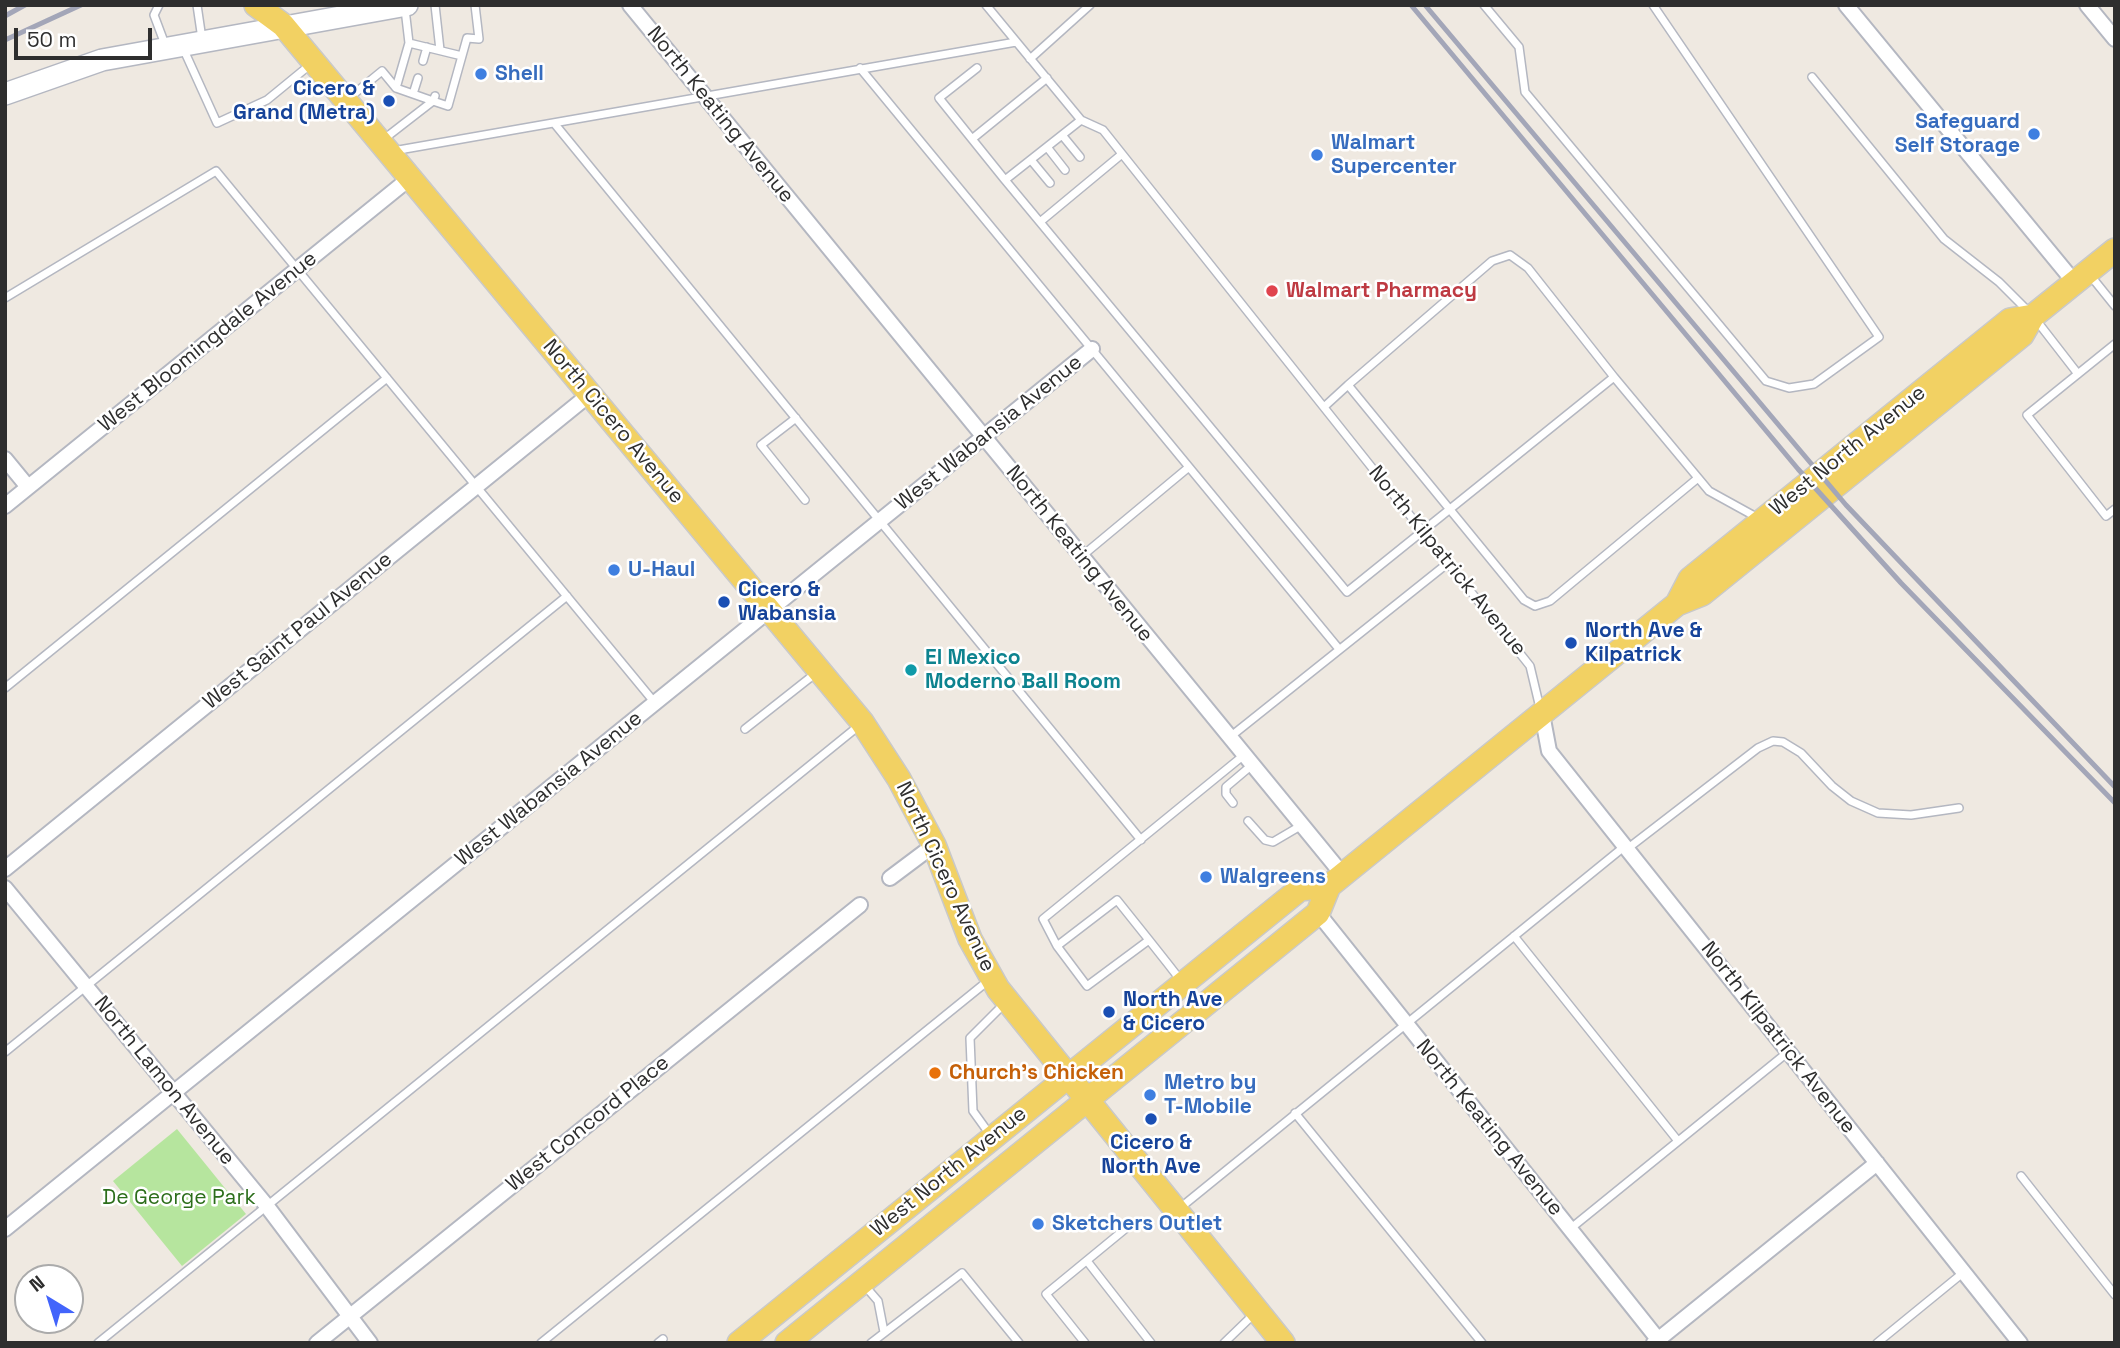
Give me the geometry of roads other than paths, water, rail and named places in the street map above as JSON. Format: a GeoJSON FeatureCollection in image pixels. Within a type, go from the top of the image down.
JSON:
{"type":"FeatureCollection","features":[{"type":"Feature","properties":{"kind":"main road","name":"North Cicero Avenue"},"geometry":{"type":"LineString","coordinates":[[256,5],[282,15],[314,62],[862,722],[900,779],[934,845],[970,939],[1007,1001],[1282,1342]]}},
{"type":"Feature","properties":{"kind":"main road"},"geometry":{"type":"LineString","coordinates":[[5,94],[102,60],[183,44],[282,15],[395,6]]}},
{"type":"Feature","properties":{"kind":"main road","name":"West North Avenue"},"geometry":{"type":"LineString","coordinates":[[787,1343],[1318,913],[1336,881],[1677,604],[1702,594],[1816,502],[2022,335],[2034,316],[2115,250]]}},
{"type":"Feature","properties":{"kind":"main road","name":"West North Avenue"},"geometry":{"type":"LineString","coordinates":[[1677,604],[1690,579],[2010,320],[2034,316]]}},
{"type":"Feature","properties":{"kind":"main road","name":"West North Avenue"},"geometry":{"type":"LineString","coordinates":[[739,1343],[991,1136],[1300,889],[1336,881]]}},
{"type":"Feature","properties":{"kind":"street","name":"North Keating Avenue"},"geometry":{"type":"LineString","coordinates":[[630,5],[1302,825],[1336,881]]}},
{"type":"Feature","properties":{"kind":"street"},"geometry":{"type":"LineString","coordinates":[[1846,5],[2081,277]]}},
{"type":"Feature","properties":{"kind":"street"},"geometry":{"type":"LineString","coordinates":[[2087,5],[2115,40]]}},
{"type":"Feature","properties":{"kind":"street","name":"West Bloomingdale Avenue"},"geometry":{"type":"LineString","coordinates":[[5,506],[410,177]]}},
{"type":"Feature","properties":{"kind":"street","name":"West Wabansia Avenue"},"geometry":{"type":"LineString","coordinates":[[5,1229],[1092,349]]}},
{"type":"Feature","properties":{"kind":"street","name":"West Saint Paul Avenue"},"geometry":{"type":"LineString","coordinates":[[5,869],[590,394]]}},
{"type":"Feature","properties":{"kind":"street"},"geometry":{"type":"LineString","coordinates":[[5,459],[28,487]]}},
{"type":"Feature","properties":{"kind":"street","name":"North Kilpatrick Avenue"},"geometry":{"type":"LineString","coordinates":[[1542,714],[1549,751],[2020,1343]]}},
{"type":"Feature","properties":{"kind":"street"},"geometry":{"type":"LineString","coordinates":[[890,878],[934,845]]}},
{"type":"Feature","properties":{"kind":"street","name":"North Lamon Avenue"},"geometry":{"type":"LineString","coordinates":[[5,888],[266,1205],[370,1343]]}},
{"type":"Feature","properties":{"kind":"street","name":"West Concord Place"},"geometry":{"type":"LineString","coordinates":[[317,1343],[860,905]]}},
{"type":"Feature","properties":{"kind":"street","name":"North Keating Avenue"},"geometry":{"type":"LineString","coordinates":[[1318,913],[1658,1342]]}},
{"type":"Feature","properties":{"kind":"street"},"geometry":{"type":"LineString","coordinates":[[1658,1342],[1877,1163]]}},
{"type":"Feature","properties":{"kind":"lane"},"geometry":{"type":"LineString","coordinates":[[159,5],[154,15],[183,44],[217,123],[267,100],[314,62]]}},
{"type":"Feature","properties":{"kind":"lane"},"geometry":{"type":"LineString","coordinates":[[183,44],[197,5]]}},
{"type":"Feature","properties":{"kind":"lane"},"geometry":{"type":"LineString","coordinates":[[435,5],[445,52]]}},
{"type":"Feature","properties":{"kind":"lane"},"geometry":{"type":"LineString","coordinates":[[346,100],[382,71],[396,88],[448,106],[467,38],[479,39],[475,5]]}},
{"type":"Feature","properties":{"kind":"lane","name":"North Kilpatrick Avenue"},"geometry":{"type":"LineString","coordinates":[[986,5],[1081,120],[1103,130],[1530,666],[1542,714]]}},
{"type":"Feature","properties":{"kind":"lane"},"geometry":{"type":"LineString","coordinates":[[1030,59],[1090,5]]}},
{"type":"Feature","properties":{"kind":"lane"},"geometry":{"type":"LineString","coordinates":[[1484,5],[1519,47],[1525,92],[1766,381],[1788,388],[1814,384],[1879,337],[1653,5]]}},
{"type":"Feature","properties":{"kind":"lane"},"geometry":{"type":"LineString","coordinates":[[395,6],[409,43],[396,88]]}},
{"type":"Feature","properties":{"kind":"lane"},"geometry":{"type":"LineString","coordinates":[[385,147],[554,124],[1016,41]]}},
{"type":"Feature","properties":{"kind":"lane"},"geometry":{"type":"LineString","coordinates":[[409,43],[462,56]]}},
{"type":"Feature","properties":{"kind":"lane"},"geometry":{"type":"LineString","coordinates":[[423,61],[426,47]]}},
{"type":"Feature","properties":{"kind":"lane"},"geometry":{"type":"LineString","coordinates":[[860,68],[1339,649]]}},
{"type":"Feature","properties":{"kind":"lane"},"geometry":{"type":"LineString","coordinates":[[976,68],[939,98],[1347,592],[1614,377]]}},
{"type":"Feature","properties":{"kind":"lane"},"geometry":{"type":"LineString","coordinates":[[1812,77],[1944,239],[1999,282],[2034,316],[2078,374]]}},
{"type":"Feature","properties":{"kind":"lane"},"geometry":{"type":"LineString","coordinates":[[413,94],[418,78]]}},
{"type":"Feature","properties":{"kind":"lane"},"geometry":{"type":"LineString","coordinates":[[972,139],[1047,78]]}},
{"type":"Feature","properties":{"kind":"lane"},"geometry":{"type":"LineString","coordinates":[[385,147],[434,99]]}},
{"type":"Feature","properties":{"kind":"lane"},"geometry":{"type":"LineString","coordinates":[[1005,180],[1081,120]]}},
{"type":"Feature","properties":{"kind":"lane"},"geometry":{"type":"LineString","coordinates":[[554,124],[1141,840]]}},
{"type":"Feature","properties":{"kind":"lane"},"geometry":{"type":"LineString","coordinates":[[1062,135],[1080,157]]}},
{"type":"Feature","properties":{"kind":"lane"},"geometry":{"type":"LineString","coordinates":[[1046,148],[1065,170]]}},
{"type":"Feature","properties":{"kind":"lane"},"geometry":{"type":"LineString","coordinates":[[1040,222],[1062,198],[1122,154]]}},
{"type":"Feature","properties":{"kind":"lane"},"geometry":{"type":"LineString","coordinates":[[1031,160],[1050,183]]}},
{"type":"Feature","properties":{"kind":"lane"},"geometry":{"type":"LineString","coordinates":[[5,298],[216,171],[655,703]]}},
{"type":"Feature","properties":{"kind":"lane"},"geometry":{"type":"LineString","coordinates":[[1324,407],[1492,261],[1510,255],[1522,261],[1709,491],[1763,520]]}},
{"type":"Feature","properties":{"kind":"lane"},"geometry":{"type":"LineString","coordinates":[[2081,277],[2115,306]]}},
{"type":"Feature","properties":{"kind":"lane"},"geometry":{"type":"LineString","coordinates":[[2115,344],[2027,415],[2106,516],[2115,509]]}},
{"type":"Feature","properties":{"kind":"lane"},"geometry":{"type":"LineString","coordinates":[[5,688],[387,378]]}},
{"type":"Feature","properties":{"kind":"lane"},"geometry":{"type":"LineString","coordinates":[[1348,385],[1524,600],[1535,606],[1550,601],[1698,478]]}},
{"type":"Feature","properties":{"kind":"lane"},"geometry":{"type":"LineString","coordinates":[[796,418],[761,444],[805,499]]}},
{"type":"Feature","properties":{"kind":"lane"},"geometry":{"type":"LineString","coordinates":[[1081,556],[1189,467]]}},
{"type":"Feature","properties":{"kind":"lane"},"geometry":{"type":"LineString","coordinates":[[1230,737],[1448,563]]}},
{"type":"Feature","properties":{"kind":"lane"},"geometry":{"type":"LineString","coordinates":[[5,1052],[568,596]]}},
{"type":"Feature","properties":{"kind":"lane"},"geometry":{"type":"LineString","coordinates":[[744,729],[819,670]]}},
{"type":"Feature","properties":{"kind":"lane"},"geometry":{"type":"LineString","coordinates":[[98,1343],[862,722]]}},
{"type":"Feature","properties":{"kind":"lane"},"geometry":{"type":"LineString","coordinates":[[1177,1211],[1514,936],[1626,847],[1758,748],[1773,741],[1783,742],[1801,753],[1832,786],[1851,801],[1878,813],[1911,815],[1959,808]]}},
{"type":"Feature","properties":{"kind":"lane"},"geometry":{"type":"LineString","coordinates":[[1149,940],[1087,986],[1057,946],[1043,919],[1141,840],[1248,760]]}},
{"type":"Feature","properties":{"kind":"lane"},"geometry":{"type":"LineString","coordinates":[[1233,803],[1226,794],[1226,787],[1248,760]]}},
{"type":"Feature","properties":{"kind":"lane"},"geometry":{"type":"LineString","coordinates":[[1248,821],[1265,840],[1273,842],[1302,825]]}},
{"type":"Feature","properties":{"kind":"lane"},"geometry":{"type":"LineString","coordinates":[[1057,946],[1117,900],[1183,983]]}},
{"type":"Feature","properties":{"kind":"lane"},"geometry":{"type":"LineString","coordinates":[[1514,936],[1678,1141]]}},
{"type":"Feature","properties":{"kind":"lane"},"geometry":{"type":"LineString","coordinates":[[541,1343],[992,978]]}},
{"type":"Feature","properties":{"kind":"lane"},"geometry":{"type":"LineString","coordinates":[[991,1136],[973,1111],[970,1038],[1007,1001]]}},
{"type":"Feature","properties":{"kind":"lane"},"geometry":{"type":"LineString","coordinates":[[1570,1229],[1789,1052]]}},
{"type":"Feature","properties":{"kind":"lane"},"geometry":{"type":"LineString","coordinates":[[1296,1113],[1482,1343]]}},
{"type":"Feature","properties":{"kind":"lane"},"geometry":{"type":"LineString","coordinates":[[2021,1176],[2115,1295]]}},
{"type":"Feature","properties":{"kind":"lane"},"geometry":{"type":"LineString","coordinates":[[1085,1343],[1046,1294],[1130,1225]]}},
{"type":"Feature","properties":{"kind":"lane"},"geometry":{"type":"LineString","coordinates":[[1087,1261],[1151,1343]]}},
{"type":"Feature","properties":{"kind":"lane"},"geometry":{"type":"LineString","coordinates":[[1877,1343],[1964,1272]]}},
{"type":"Feature","properties":{"kind":"lane"},"geometry":{"type":"LineString","coordinates":[[875,1342],[884,1332],[962,1273],[1019,1343]]}},
{"type":"Feature","properties":{"kind":"lane"},"geometry":{"type":"LineString","coordinates":[[862,1282],[878,1301],[884,1332]]}},
{"type":"Feature","properties":{"kind":"lane"},"geometry":{"type":"LineString","coordinates":[[1224,1343],[1258,1311]]}},
{"type":"Feature","properties":{"kind":"railway"},"geometry":{"type":"LineString","coordinates":[[5,16],[25,5]]}},
{"type":"Feature","properties":{"kind":"railway"},"geometry":{"type":"LineString","coordinates":[[5,40],[81,5]]}},
{"type":"Feature","properties":{"kind":"railway"},"geometry":{"type":"LineString","coordinates":[[1411,5],[1798,469],[1901,583],[2115,803]]}},
{"type":"Feature","properties":{"kind":"railway"},"geometry":{"type":"LineString","coordinates":[[1425,5],[1846,505],[2115,787]]}},
{"type":"Feature","properties":{"kind":"place","name":"Shell"},"geometry":{"type":"Point","coordinates":[481,74]}},
{"type":"Feature","properties":{"kind":"place","name":"Cicero & Grand (Metra)"},"geometry":{"type":"Point","coordinates":[389,101]}},
{"type":"Feature","properties":{"kind":"place","name":"Safeguard Self Storage"},"geometry":{"type":"Point","coordinates":[2034,134]}},
{"type":"Feature","properties":{"kind":"place","name":"Walmart Supercenter"},"geometry":{"type":"Point","coordinates":[1317,155]}},
{"type":"Feature","properties":{"kind":"place","name":"Walmart Pharmacy"},"geometry":{"type":"Point","coordinates":[1272,291]}},
{"type":"Feature","properties":{"kind":"place","name":"U-Haul"},"geometry":{"type":"Point","coordinates":[614,570]}},
{"type":"Feature","properties":{"kind":"place","name":"Cicero & Wabansia"},"geometry":{"type":"Point","coordinates":[724,602]}},
{"type":"Feature","properties":{"kind":"place","name":"North Ave & Kilpatrick"},"geometry":{"type":"Point","coordinates":[1571,643]}},
{"type":"Feature","properties":{"kind":"place","name":"El Mexico Moderno Ball Room"},"geometry":{"type":"Point","coordinates":[911,670]}},
{"type":"Feature","properties":{"kind":"place","name":"Walgreens"},"geometry":{"type":"Point","coordinates":[1206,877]}},
{"type":"Feature","properties":{"kind":"place","name":"North Ave & Cicero"},"geometry":{"type":"Point","coordinates":[1109,1012]}},
{"type":"Feature","properties":{"kind":"place","name":"Church's Chicken"},"geometry":{"type":"Point","coordinates":[935,1073]}},
{"type":"Feature","properties":{"kind":"place","name":"Metro by T-Mobile"},"geometry":{"type":"Point","coordinates":[1150,1095]}},
{"type":"Feature","properties":{"kind":"place","name":"Cicero & North Ave"},"geometry":{"type":"Point","coordinates":[1151,1119]}},
{"type":"Feature","properties":{"kind":"place","name":"Sketchers Outlet"},"geometry":{"type":"Point","coordinates":[1038,1224]}},
{"type":"Feature","properties":{"kind":"park label","name":"De George Park"},"geometry":{"type":"Point","coordinates":[179,1198]}}]}
